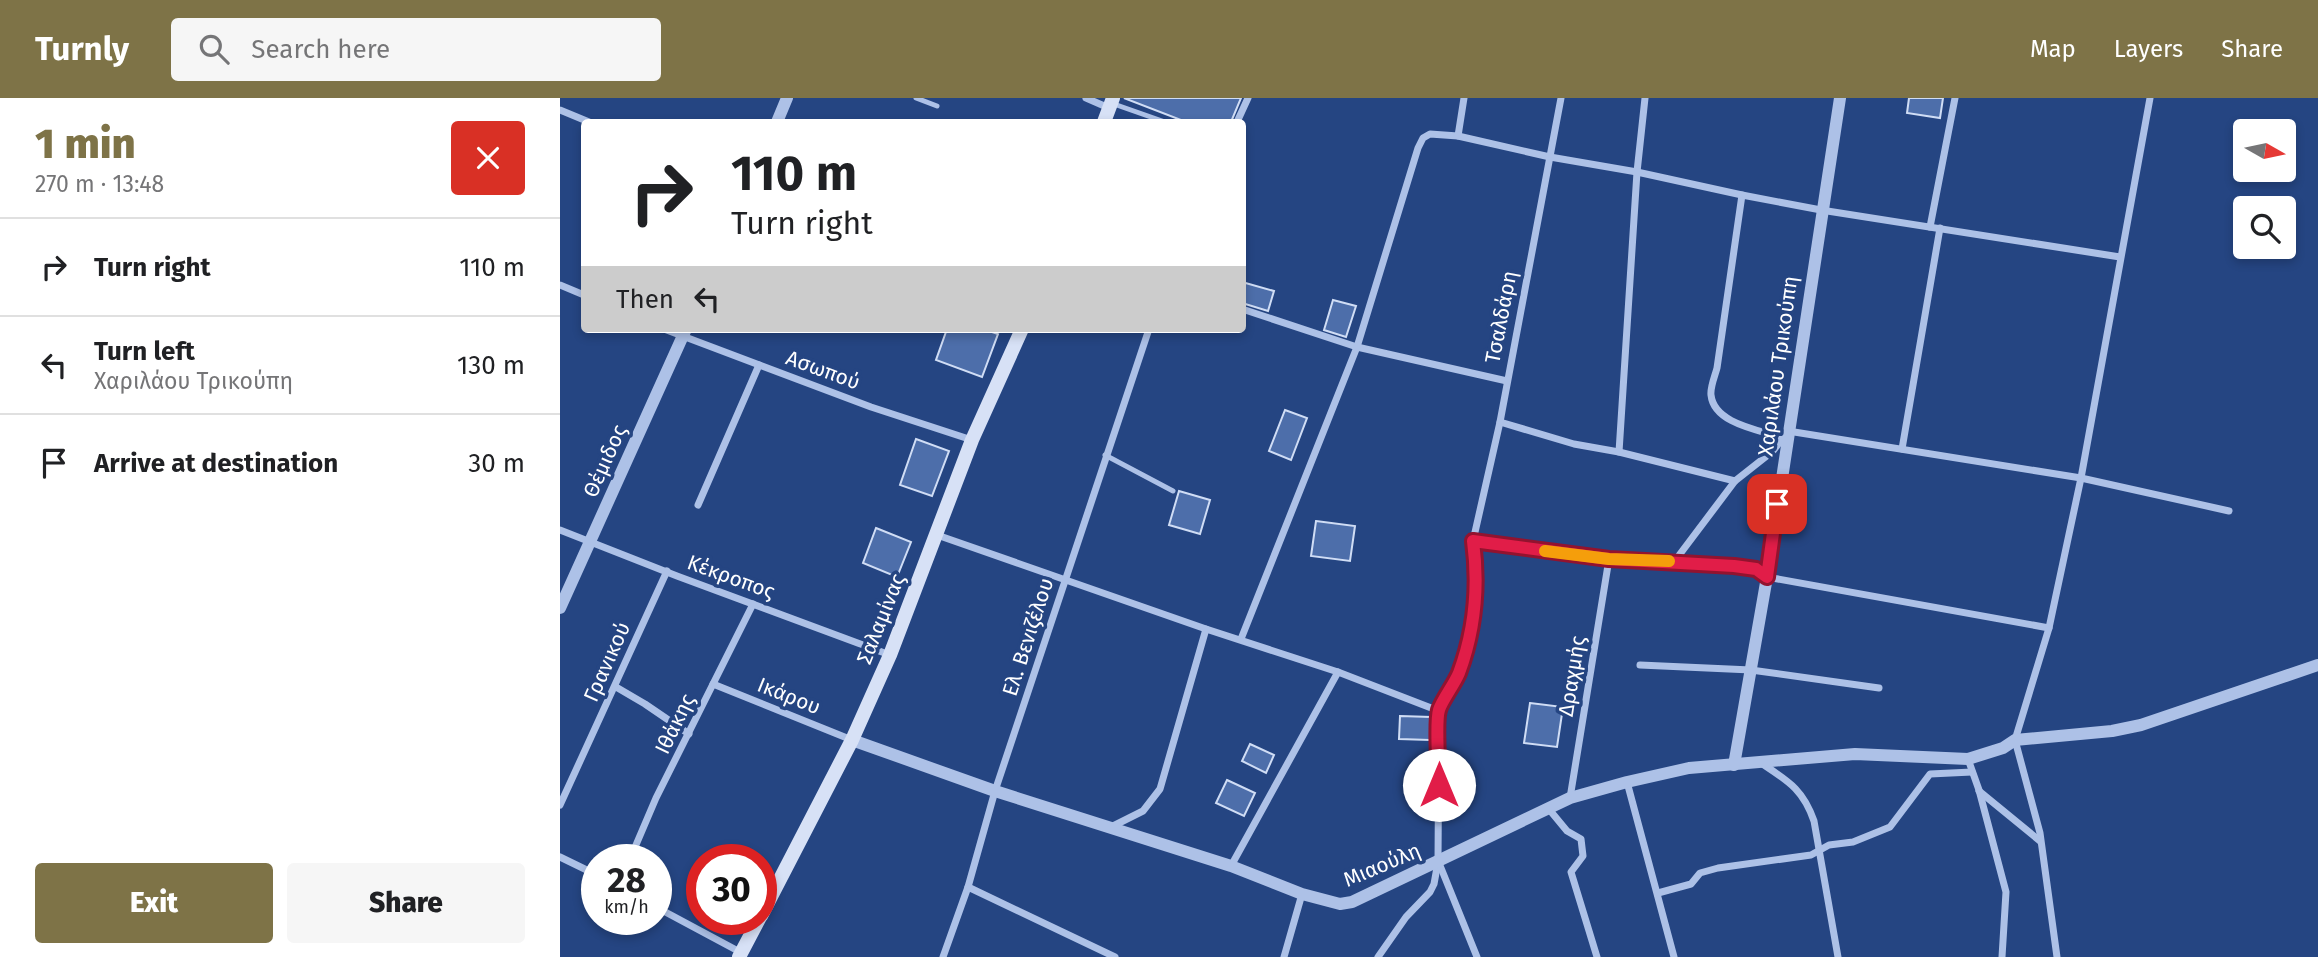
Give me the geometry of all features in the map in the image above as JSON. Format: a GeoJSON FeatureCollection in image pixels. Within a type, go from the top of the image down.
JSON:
{"type":"FeatureCollection","features":[{"type":"Feature","properties":{"kind":"main road","name":"Σαλαμίνας"},"geometry":{"type":"LineString","coordinates":[[777,884],[852,740],[890,655],[972,440],[1020,333]]}},
{"type":"Feature","properties":{"kind":"main road","name":"Σαλαμίνας"},"geometry":{"type":"LineString","coordinates":[[739,955],[750,935]]}},
{"type":"Feature","properties":{"kind":"street"},"geometry":{"type":"LineString","coordinates":[[778,119],[787,98]]}},
{"type":"Feature","properties":{"kind":"street"},"geometry":{"type":"LineString","coordinates":[[1086,98],[1111,103]]}},
{"type":"Feature","properties":{"kind":"street"},"geometry":{"type":"LineString","coordinates":[[1238,119],[1248,98]]}},
{"type":"Feature","properties":{"kind":"street"},"geometry":{"type":"LineString","coordinates":[[1458,136],[1464,98]]}},
{"type":"Feature","properties":{"kind":"street","name":"Τσαλδάρη"},"geometry":{"type":"LineString","coordinates":[[1438,710],[1452,689],[1474,625],[1477,582],[1473,541],[1500,422],[1561,98]]}},
{"type":"Feature","properties":{"kind":"street"},"geometry":{"type":"LineString","coordinates":[[1619,452],[1637,172],[1645,98]]}},
{"type":"Feature","properties":{"kind":"street","name":"Χαριλάου Τρικούπη"},"geometry":{"type":"LineString","coordinates":[[1734,765],[1767,577],[1785,434],[1840,98]]}},
{"type":"Feature","properties":{"kind":"street"},"geometry":{"type":"LineString","coordinates":[[1930,227],[1955,98]]}},
{"type":"Feature","properties":{"kind":"street"},"geometry":{"type":"LineString","coordinates":[[2057,957],[2041,841],[2015,740],[2049,628],[2081,478],[2150,98]]}},
{"type":"Feature","properties":{"kind":"street"},"geometry":{"type":"LineString","coordinates":[[560,110],[582,119]]}},
{"type":"Feature","properties":{"kind":"street"},"geometry":{"type":"LineString","coordinates":[[1241,639],[1357,347],[1418,148],[1423,138],[1430,134],[1458,136],[1550,157],[1821,210],[2120,257]]}},
{"type":"Feature","properties":{"kind":"street"},"geometry":{"type":"LineString","coordinates":[[1742,195],[1711,393],[1716,410],[1726,417],[1785,434],[1902,449],[2081,478],[2229,511]]}},
{"type":"Feature","properties":{"kind":"street"},"geometry":{"type":"LineString","coordinates":[[1902,449],[1940,228]]}},
{"type":"Feature","properties":{"kind":"street"},"geometry":{"type":"LineString","coordinates":[[560,285],[581,294]]}},
{"type":"Feature","properties":{"kind":"street"},"geometry":{"type":"LineString","coordinates":[[1246,310],[1357,347],[1507,381]]}},
{"type":"Feature","properties":{"kind":"street","name":"Ασωπού"},"geometry":{"type":"LineString","coordinates":[[685,333],[759,365],[871,407],[972,440]]}},
{"type":"Feature","properties":{"kind":"street","name":"Θέμιδος"},"geometry":{"type":"LineString","coordinates":[[560,608],[685,333]]}},
{"type":"Feature","properties":{"kind":"street","name":"Ελ. Βενιζέλου"},"geometry":{"type":"LineString","coordinates":[[943,957],[968,887],[995,791],[1105,455],[1148,333]]}},
{"type":"Feature","properties":{"kind":"street"},"geometry":{"type":"LineString","coordinates":[[698,505],[759,365]]}},
{"type":"Feature","properties":{"kind":"street"},"geometry":{"type":"LineString","coordinates":[[1500,422],[1574,444],[1619,452],[1735,481]]}},
{"type":"Feature","properties":{"kind":"street"},"geometry":{"type":"LineString","coordinates":[[1662,561],[1677,558],[1735,481],[1773,451],[1785,434]]}},
{"type":"Feature","properties":{"kind":"street","name":"Κέκροπος"},"geometry":{"type":"LineString","coordinates":[[560,530],[890,655]]}},
{"type":"Feature","properties":{"kind":"street"},"geometry":{"type":"LineString","coordinates":[[937,535],[1338,672],[1438,710],[1438,862],[1434,884],[1430,892],[1406,917],[1378,957]]}},
{"type":"Feature","properties":{"kind":"street"},"geometry":{"type":"LineString","coordinates":[[1473,541],[1609,559],[1756,569],[1767,577],[2049,628]]}},
{"type":"Feature","properties":{"kind":"street","name":"Δραχμής"},"geometry":{"type":"LineString","coordinates":[[1570,798],[1609,559]]}},
{"type":"Feature","properties":{"kind":"street","name":"Γρανικού"},"geometry":{"type":"LineString","coordinates":[[560,805],[667,571]]}},
{"type":"Feature","properties":{"kind":"street","name":"Ιθάκης"},"geometry":{"type":"LineString","coordinates":[[636,844],[656,798],[753,604]]}},
{"type":"Feature","properties":{"kind":"street"},"geometry":{"type":"LineString","coordinates":[[1110,828],[1143,811],[1160,789],[1206,629]]}},
{"type":"Feature","properties":{"kind":"street"},"geometry":{"type":"LineString","coordinates":[[1640,665],[1751,670],[1879,688]]}},
{"type":"Feature","properties":{"kind":"street","name":"Μιαούλη"},"geometry":{"type":"LineString","coordinates":[[852,740],[995,791],[1231,866],[1302,894],[1340,904],[1352,902],[1570,798],[1627,782],[1689,768],[1878,754],[1946,760],[1970,765],[2015,740],[2112,731],[2141,725],[2318,665]]}},
{"type":"Feature","properties":{"kind":"street"},"geometry":{"type":"LineString","coordinates":[[1231,866],[1338,672]]}},
{"type":"Feature","properties":{"kind":"street","name":"Ικάρου"},"geometry":{"type":"LineString","coordinates":[[713,684],[852,740]]}},
{"type":"Feature","properties":{"kind":"street"},"geometry":{"type":"LineString","coordinates":[[616,687],[689,734]]}},
{"type":"Feature","properties":{"kind":"street"},"geometry":{"type":"LineString","coordinates":[[1760,762],[1791,783],[1807,801],[1814,821],[1838,957]]}},
{"type":"Feature","properties":{"kind":"street"},"geometry":{"type":"LineString","coordinates":[[1658,893],[1691,884],[1700,873],[1811,855],[1829,845],[1853,842],[1890,827],[1930,775],[1970,765],[2006,892],[2002,957]]}},
{"type":"Feature","properties":{"kind":"street"},"geometry":{"type":"LineString","coordinates":[[1627,782],[1674,957]]}},
{"type":"Feature","properties":{"kind":"street"},"geometry":{"type":"LineString","coordinates":[[1979,790],[2041,841]]}},
{"type":"Feature","properties":{"kind":"street"},"geometry":{"type":"LineString","coordinates":[[1548,808],[1567,831],[1581,839],[1583,856],[1571,872],[1597,957]]}},
{"type":"Feature","properties":{"kind":"street"},"geometry":{"type":"LineString","coordinates":[[560,857],[581,868]]}},
{"type":"Feature","properties":{"kind":"street"},"geometry":{"type":"LineString","coordinates":[[1438,862],[1477,957]]}},
{"type":"Feature","properties":{"kind":"street"},"geometry":{"type":"LineString","coordinates":[[968,887],[1115,957]]}},
{"type":"Feature","properties":{"kind":"street"},"geometry":{"type":"LineString","coordinates":[[1284,957],[1302,894]]}},
{"type":"Feature","properties":{"kind":"street"},"geometry":{"type":"LineString","coordinates":[[672,916],[739,955]]}},
{"type":"Feature","properties":{"kind":"lane"},"geometry":{"type":"LineString","coordinates":[[916,98],[937,106]]}},
{"type":"Feature","properties":{"kind":"lane"},"geometry":{"type":"LineString","coordinates":[[1111,103],[1156,119]]}},
{"type":"Feature","properties":{"kind":"lane"},"geometry":{"type":"LineString","coordinates":[[1105,455],[1173,491]]}},
{"type":"Feature","properties":{"kind":"building"},"geometry":{"type":"Polygon","coordinates":[[[1124,98],[1241,98],[1232,119],[1178,119],[1124,98]]]}},
{"type":"Feature","properties":{"kind":"building"},"geometry":{"type":"Polygon","coordinates":[[[1909,98],[1943,98],[1940,118],[1907,113],[1909,98]]]}},
{"type":"Feature","properties":{"kind":"building"},"geometry":{"type":"Polygon","coordinates":[[[1246,283],[1274,291],[1268,311],[1246,304],[1246,283]]]}},
{"type":"Feature","properties":{"kind":"building"},"geometry":{"type":"Polygon","coordinates":[[[1333,300],[1356,306],[1346,337],[1324,330],[1333,300]]]}},
{"type":"Feature","properties":{"kind":"building"},"geometry":{"type":"Polygon","coordinates":[[[946,333],[998,334],[982,377],[936,360],[946,333]]]}},
{"type":"Feature","properties":{"kind":"building"},"geometry":{"type":"Polygon","coordinates":[[[1285,410],[1307,418],[1291,460],[1269,451],[1285,410]]]}},
{"type":"Feature","properties":{"kind":"building"},"geometry":{"type":"Polygon","coordinates":[[[916,439],[949,451],[932,496],[900,485],[916,439]]]}},
{"type":"Feature","properties":{"kind":"building"},"geometry":{"type":"Polygon","coordinates":[[[1179,491],[1210,500],[1200,534],[1169,525],[1179,491]]]}},
{"type":"Feature","properties":{"kind":"building"},"geometry":{"type":"Polygon","coordinates":[[[1316,521],[1355,526],[1350,561],[1311,556],[1316,521]]]}},
{"type":"Feature","properties":{"kind":"building"},"geometry":{"type":"Polygon","coordinates":[[[876,528],[911,542],[897,577],[863,563],[876,528]]]}},
{"type":"Feature","properties":{"kind":"building"},"geometry":{"type":"Polygon","coordinates":[[[1530,703],[1563,707],[1557,747],[1524,743],[1530,703]]]}},
{"type":"Feature","properties":{"kind":"building"},"geometry":{"type":"Polygon","coordinates":[[[1400,716],[1431,717],[1430,740],[1399,739],[1400,716]]]}},
{"type":"Feature","properties":{"kind":"building"},"geometry":{"type":"Polygon","coordinates":[[[1250,744],[1274,755],[1266,773],[1242,761],[1250,744]]]}},
{"type":"Feature","properties":{"kind":"building"},"geometry":{"type":"Polygon","coordinates":[[[1227,780],[1255,793],[1244,816],[1216,803],[1227,780]]]}},
{"type":"Feature","properties":{"kind":"slow traffic"},"geometry":{"type":"LineString","coordinates":[[1545,551],[1609,559],[1669,561]]}},
{"type":"Feature","properties":{"kind":"route"},"geometry":{"type":"LineString","coordinates":[[1439,785],[1438,710],[1452,689],[1474,625],[1477,582],[1473,541],[1609,559],[1734,566],[1756,569],[1767,577],[1777,504]]}}]}
